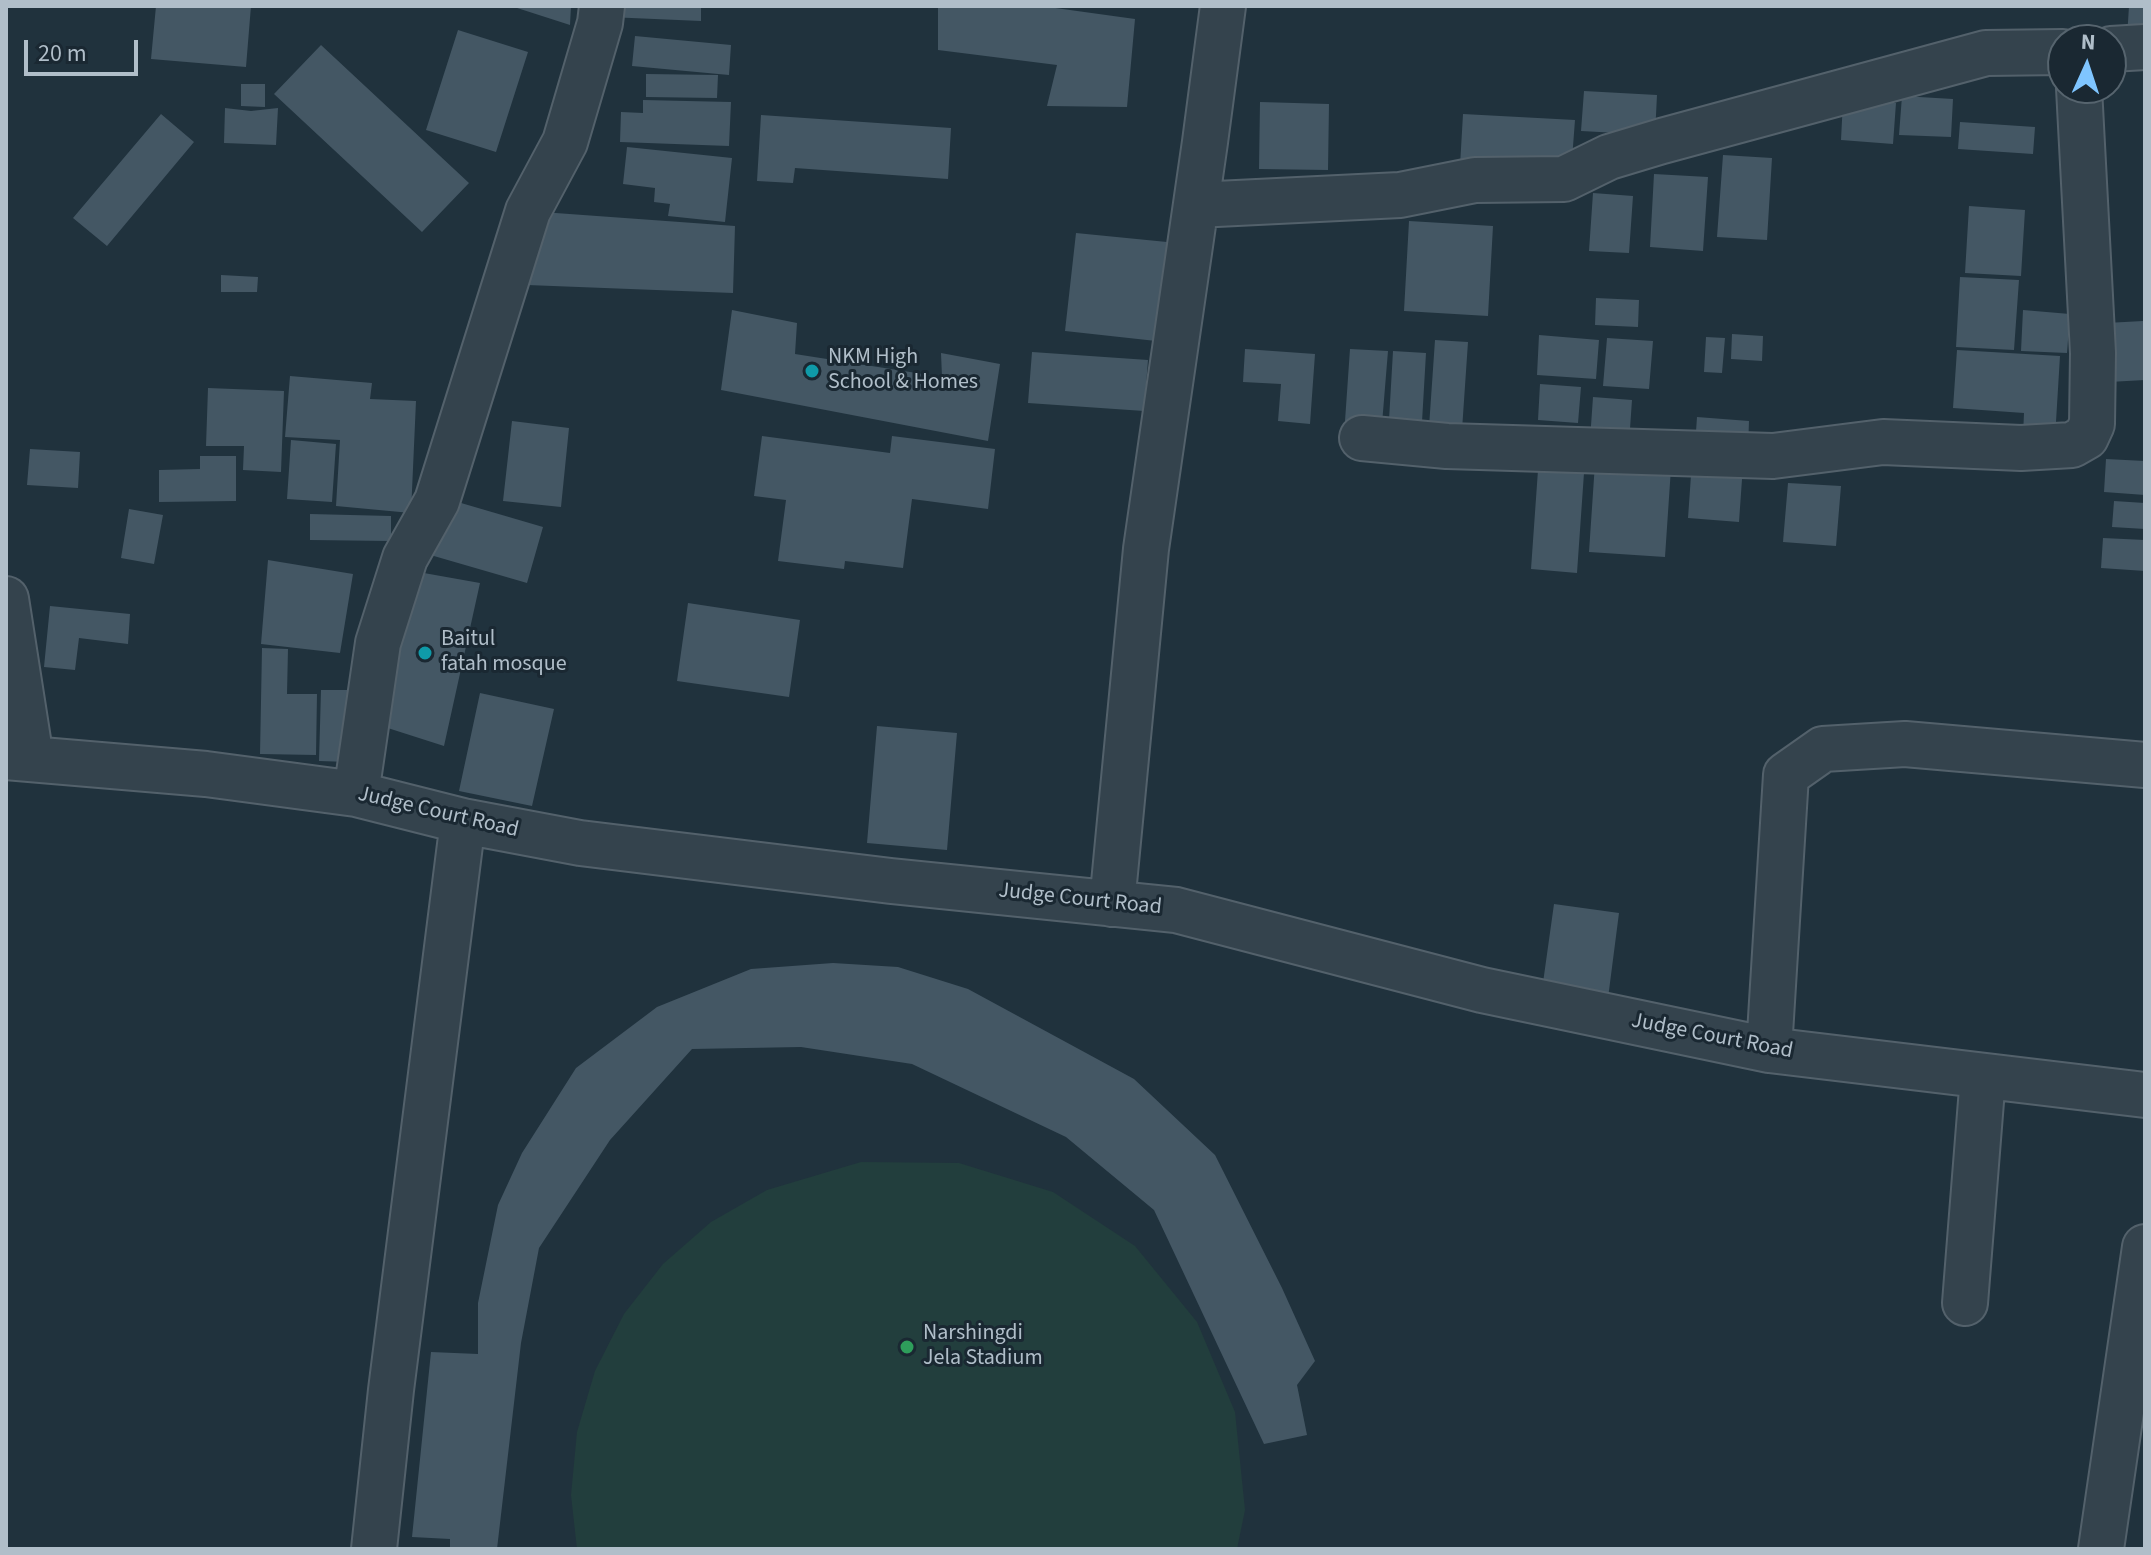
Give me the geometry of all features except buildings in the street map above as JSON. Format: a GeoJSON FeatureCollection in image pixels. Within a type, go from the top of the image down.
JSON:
{"type":"FeatureCollection","features":[{"type":"Feature","properties":{"kind":"street"},"geometry":{"type":"LineString","coordinates":[[356,794],[378,643],[405,558],[437,501],[528,211],[565,142],[600,23],[602,6]]}},
{"type":"Feature","properties":{"kind":"street"},"geometry":{"type":"LineString","coordinates":[[1112,904],[1146,549],[1223,6]]}},
{"type":"Feature","properties":{"kind":"street"},"geometry":{"type":"LineString","coordinates":[[1196,205],[1400,195],[1475,180],[1564,179],[1609,157],[1662,141],[1986,53],[2047,52]]}},
{"type":"Feature","properties":{"kind":"street"},"geometry":{"type":"LineString","coordinates":[[1362,438],[1447,446],[1773,456],[1883,442],[2021,448],[2072,445],[2086,437],[2092,424],[2093,353],[2080,104]]}},
{"type":"Feature","properties":{"kind":"street"},"geometry":{"type":"LineString","coordinates":[[6,599],[19,758]]}},
{"type":"Feature","properties":{"kind":"street"},"geometry":{"type":"LineString","coordinates":[[1769,1050],[1786,775],[1823,749],[1905,744],[2145,765]]}},
{"type":"Feature","properties":{"kind":"street","name":"Judge Court Road"},"geometry":{"type":"LineString","coordinates":[[19,758],[206,774],[356,794],[463,821],[580,843],[1176,910],[1482,990],[1769,1050],[2145,1095]]}},
{"type":"Feature","properties":{"kind":"street"},"geometry":{"type":"LineString","coordinates":[[374,1549],[391,1390],[463,821]]}},
{"type":"Feature","properties":{"kind":"street"},"geometry":{"type":"LineString","coordinates":[[1965,1303],[1983,1076]]}},
{"type":"Feature","properties":{"kind":"street"},"geometry":{"type":"LineString","coordinates":[[2101,1549],[2145,1247]]}},
{"type":"Feature","properties":{"kind":"green space","name":"Narshingdi Jela Stadium"},"geometry":{"type":"Polygon","coordinates":[[[861,1162],[959,1163],[1053,1192],[1135,1246],[1197,1322],[1235,1412],[1245,1510],[1237,1549],[577,1549],[571,1495],[577,1432],[595,1371],[624,1314],[663,1264],[711,1222],[767,1190],[861,1162]]]}},
{"type":"Feature","properties":{"kind":"place","name":"NKM High School & Homes"},"geometry":{"type":"Point","coordinates":[812,371]}},
{"type":"Feature","properties":{"kind":"place","name":"Baitul fatah mosque"},"geometry":{"type":"Point","coordinates":[425,653]}},
{"type":"Feature","properties":{"kind":"place","name":"Narshingdi Jela Stadium"},"geometry":{"type":"Point","coordinates":[907,1347]}}]}
